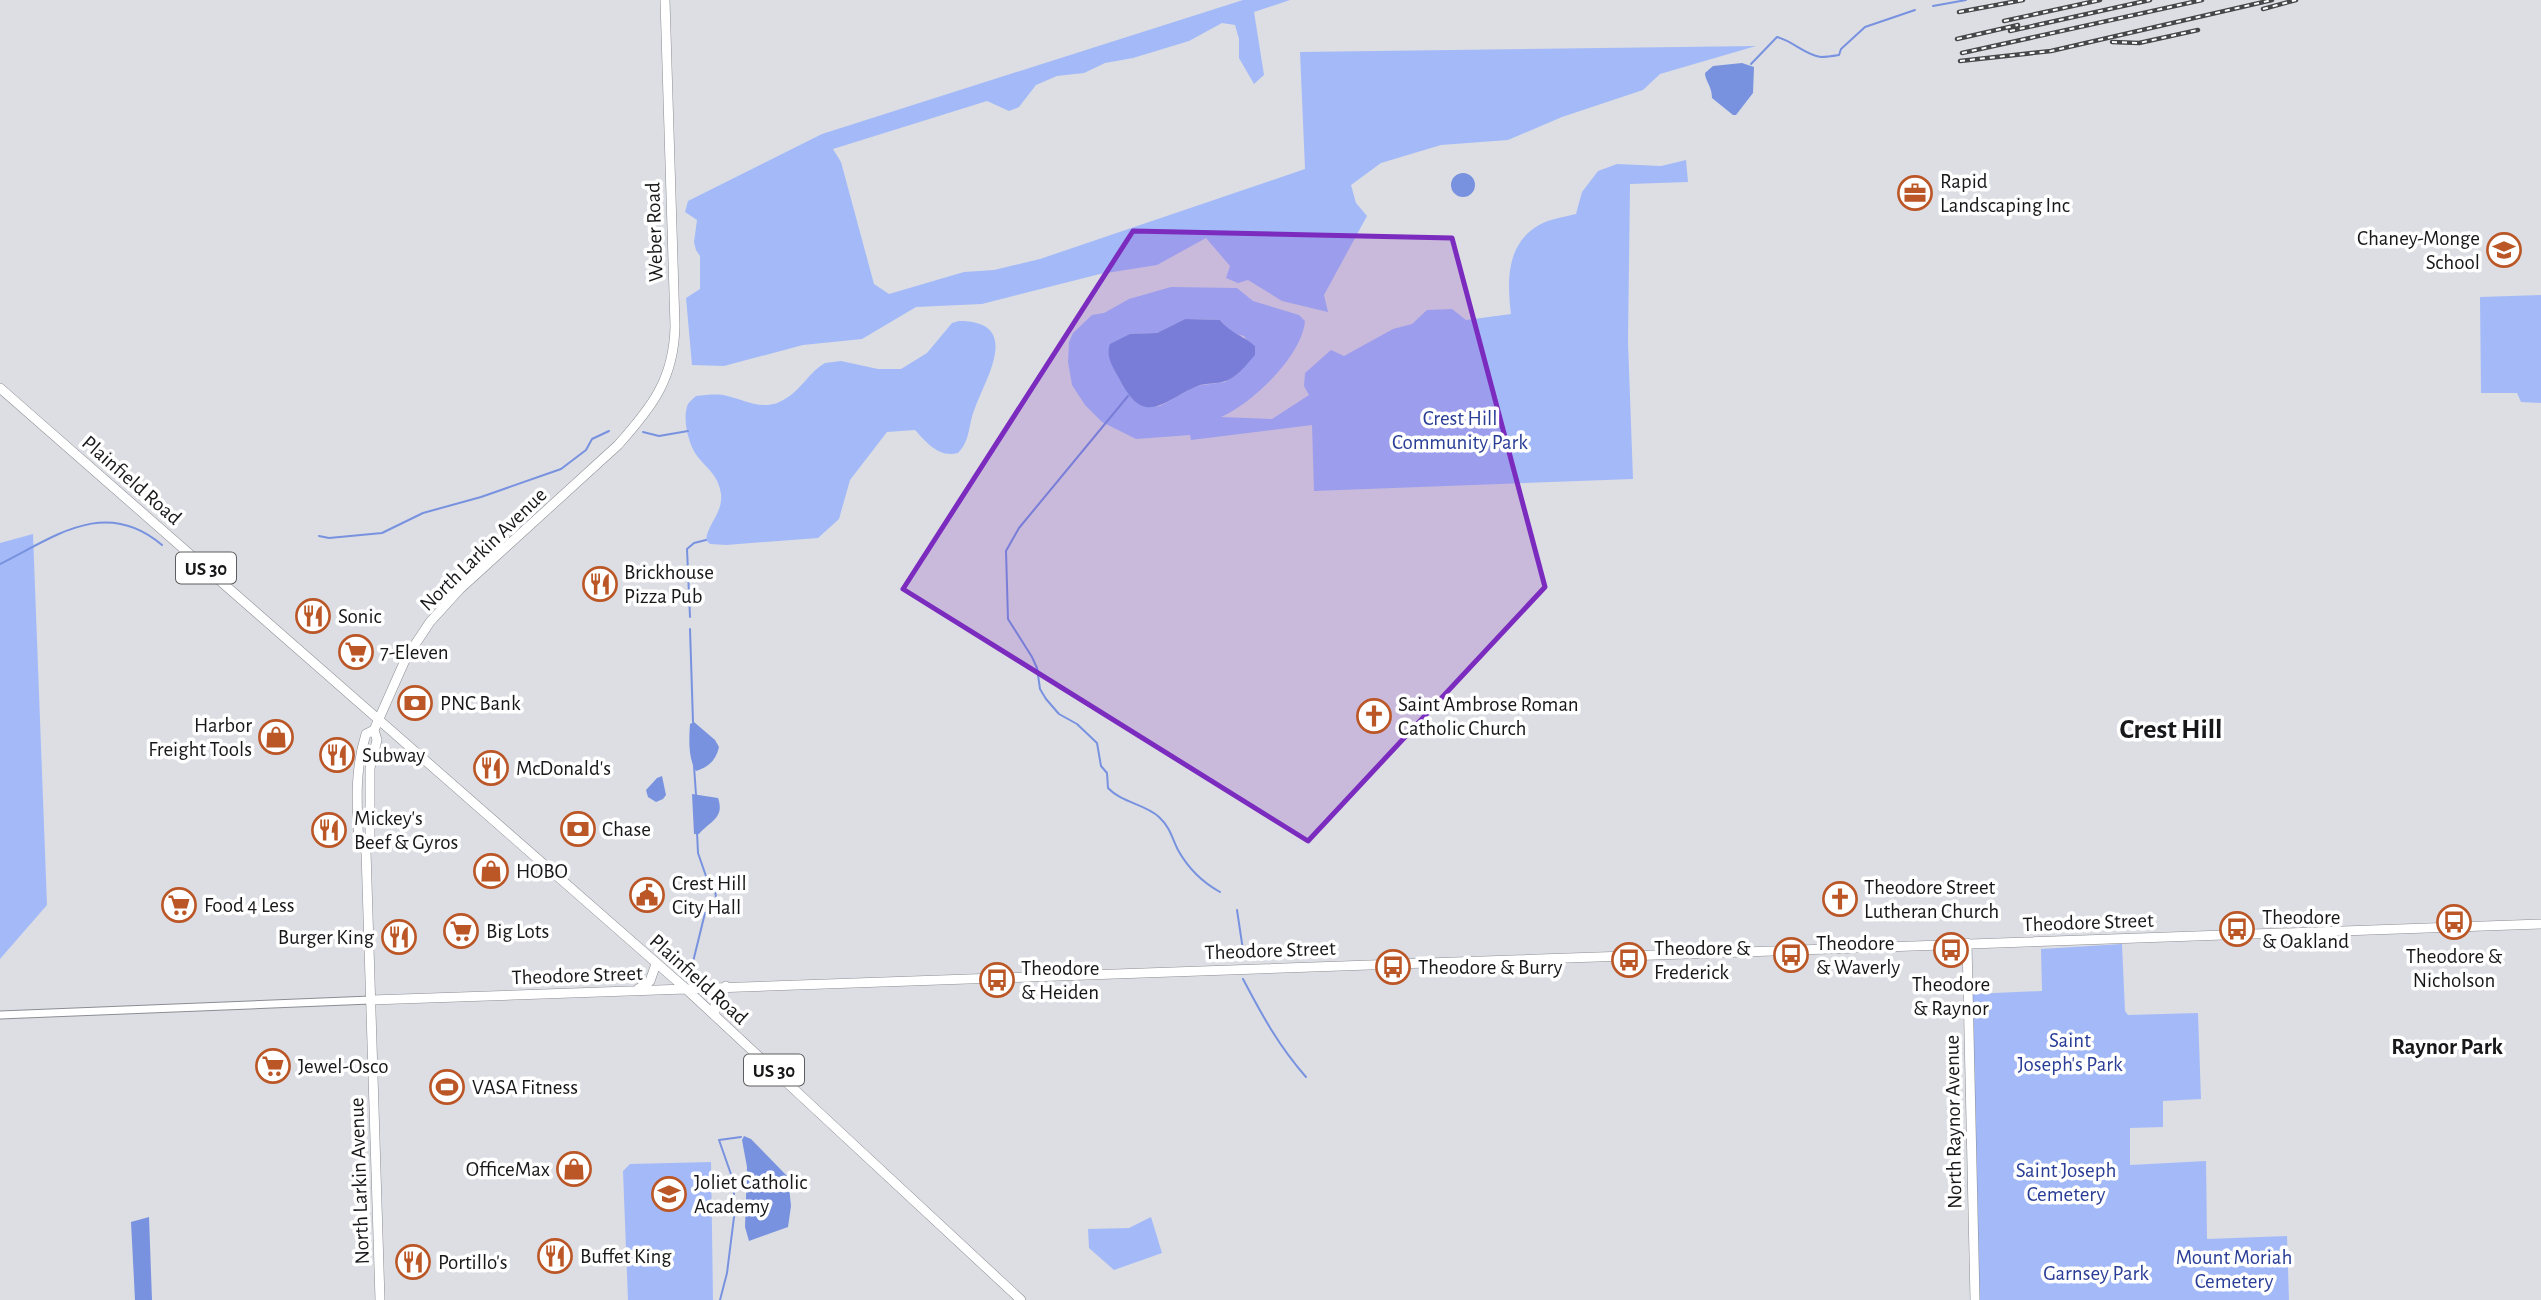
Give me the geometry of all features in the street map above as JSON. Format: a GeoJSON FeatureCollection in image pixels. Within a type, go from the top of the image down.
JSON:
{"type":"FeatureCollection","features":[{"type":"Feature","properties":{"kind":"main road","name":"Weber Road"},"geometry":{"type":"LineString","coordinates":[[618,445],[657,397],[670,369],[674,348],[665,0]]}},
{"type":"Feature","properties":{"kind":"main road","name":"Plainfield Road"},"geometry":{"type":"LineString","coordinates":[[0,388],[685,988],[1021,1300]]}},
{"type":"Feature","properties":{"kind":"main road","name":"North Larkin Avenue"},"geometry":{"type":"LineString","coordinates":[[380,1300],[366,851],[359,845],[356,788],[361,750],[366,734],[374,730],[379,720],[406,658],[430,622],[460,589],[618,445]]}},
{"type":"Feature","properties":{"kind":"main road","name":"Theodore Street"},"geometry":{"type":"LineString","coordinates":[[371,1000],[2541,924]]}},
{"type":"Feature","properties":{"kind":"main road","name":"North Raynor Avenue"},"geometry":{"type":"LineString","coordinates":[[1967,943],[1975,1300]]}},
{"type":"Feature","properties":{"kind":"main road"},"geometry":{"type":"LineString","coordinates":[[635,991],[650,981],[656,964]]}},
{"type":"Feature","properties":{"kind":"main road"},"geometry":{"type":"LineString","coordinates":[[715,1016],[715,1003],[726,986]]}},
{"type":"Feature","properties":{"kind":"street","name":"Theodore Street"},"geometry":{"type":"LineString","coordinates":[[0,1016],[371,1000]]}},
{"type":"Feature","properties":{"kind":"highlighted area"},"geometry":{"type":"Polygon","coordinates":[[[1133,231],[1452,238],[1545,587],[1308,841],[903,589],[1133,231]]]}},
{"type":"Feature","properties":{"kind":"green space"},"geometry":{"type":"Polygon","coordinates":[[[1243,0],[1290,0],[1254,12],[1264,75],[1254,84],[1239,58],[1239,39],[1235,25],[1222,23],[1189,41],[1133,58],[1105,63],[1084,73],[1057,76],[1036,85],[1019,107],[1009,111],[987,101],[833,149],[841,162],[874,284],[889,294],[964,272],[994,270],[1040,259],[1305,169],[1300,52],[1756,46],[1660,74],[1643,90],[1562,117],[1508,140],[1441,145],[1381,163],[1351,185],[1356,203],[1367,216],[1324,295],[1328,312],[1282,301],[1248,280],[1238,283],[1226,278],[1230,266],[1206,238],[1157,265],[1100,274],[982,304],[916,307],[862,339],[803,345],[724,366],[692,365],[686,298],[700,289],[700,256],[694,242],[697,220],[685,212],[688,201],[822,134],[1243,0]]]}},
{"type":"Feature","properties":{"kind":"green space","name":"Crest Hill Community Park"},"geometry":{"type":"Polygon","coordinates":[[[1686,160],[1688,182],[1630,184],[1628,342],[1633,479],[1314,491],[1312,425],[1191,440],[1190,435],[1136,439],[1102,422],[1085,405],[1072,385],[1068,362],[1069,342],[1073,333],[1092,315],[1104,313],[1129,299],[1171,287],[1237,288],[1253,301],[1299,315],[1305,321],[1295,349],[1274,377],[1247,401],[1221,417],[1272,419],[1309,395],[1304,386],[1305,373],[1331,350],[1344,356],[1393,329],[1412,324],[1427,310],[1452,309],[1466,320],[1511,314],[1511,264],[1520,242],[1528,233],[1547,221],[1576,214],[1582,192],[1598,171],[1617,164],[1661,166],[1686,160]],[[1185,319],[1157,333],[1130,334],[1147,407],[1160,406],[1196,386],[1225,382],[1239,372],[1255,354],[1244,336],[1232,333],[1220,320],[1185,319]]]}},
{"type":"Feature","properties":{"kind":"green space"},"geometry":{"type":"Polygon","coordinates":[[[2541,295],[2541,403],[2521,402],[2517,393],[2481,393],[2480,297],[2541,295]]]}},
{"type":"Feature","properties":{"kind":"green space"},"geometry":{"type":"Polygon","coordinates":[[[952,323],[978,323],[990,330],[995,340],[995,352],[967,437],[958,453],[939,451],[915,430],[887,432],[850,480],[839,519],[818,538],[726,545],[710,544],[706,540],[720,507],[721,494],[717,481],[695,453],[688,436],[686,409],[696,396],[723,395],[754,404],[769,405],[791,395],[825,363],[841,361],[878,369],[901,369],[927,353],[952,323]]]}},
{"type":"Feature","properties":{"kind":"green space"},"geometry":{"type":"Polygon","coordinates":[[[33,534],[47,905],[0,959],[0,543],[33,534]]]}},
{"type":"Feature","properties":{"kind":"green space"},"geometry":{"type":"Polygon","coordinates":[[[2122,944],[2125,1011],[2128,1015],[2198,1013],[2201,1099],[2163,1101],[2163,1127],[2130,1128],[2130,1165],[2206,1161],[2207,1239],[2287,1236],[2289,1300],[1978,1300],[1971,994],[2042,991],[2041,949],[2122,944]]]}},
{"type":"Feature","properties":{"kind":"green space","name":"Joliet Catholic Academy"},"geometry":{"type":"Polygon","coordinates":[[[711,1162],[713,1300],[628,1300],[623,1171],[630,1164],[711,1162]]]}},
{"type":"Feature","properties":{"kind":"green space"},"geometry":{"type":"Polygon","coordinates":[[[1151,1217],[1162,1253],[1114,1270],[1089,1248],[1088,1229],[1129,1228],[1151,1217]]]}},
{"type":"Feature","properties":{"kind":"shaded area"},"geometry":{"type":"Polygon","coordinates":[[[1742,63],[1754,67],[1753,93],[1736,115],[1733,115],[1712,98],[1705,73],[1713,66],[1742,63]]]}},
{"type":"Feature","properties":{"kind":"shaded area"},"geometry":{"type":"Polygon","coordinates":[[[1463,173],[1474,180],[1475,185],[1468,196],[1463,197],[1452,190],[1451,185],[1458,174],[1463,173]]]}},
{"type":"Feature","properties":{"kind":"shaded area"},"geometry":{"type":"Polygon","coordinates":[[[1185,319],[1220,320],[1255,346],[1255,355],[1232,378],[1198,386],[1154,407],[1137,403],[1113,367],[1109,358],[1110,344],[1130,334],[1157,333],[1185,319]]]}},
{"type":"Feature","properties":{"kind":"shaded area"},"geometry":{"type":"Polygon","coordinates":[[[694,722],[715,740],[719,747],[711,762],[696,771],[689,742],[690,724],[694,722]]]}},
{"type":"Feature","properties":{"kind":"shaded area"},"geometry":{"type":"Polygon","coordinates":[[[662,776],[666,795],[656,802],[648,797],[646,790],[662,776]]]}},
{"type":"Feature","properties":{"kind":"shaded area"},"geometry":{"type":"Polygon","coordinates":[[[692,794],[718,798],[720,805],[718,815],[699,834],[694,834],[692,794]]]}},
{"type":"Feature","properties":{"kind":"shaded area"},"geometry":{"type":"Polygon","coordinates":[[[744,1136],[751,1139],[788,1177],[791,1206],[788,1227],[749,1241],[745,1227],[747,1167],[742,1140],[744,1136]]]}},
{"type":"Feature","properties":{"kind":"shaded area"},"geometry":{"type":"Polygon","coordinates":[[[149,1217],[152,1300],[135,1300],[131,1222],[149,1217]]]}},
{"type":"Feature","properties":{"kind":"waterway"},"geometry":{"type":"LineString","coordinates":[[1933,6],[1966,0]]}},
{"type":"Feature","properties":{"kind":"waterway"},"geometry":{"type":"LineString","coordinates":[[1751,64],[1777,37],[1815,56],[1839,55],[1841,49],[1865,27],[1915,10]]}},
{"type":"Feature","properties":{"kind":"waterway"},"geometry":{"type":"LineString","coordinates":[[1128,396],[1019,528],[1006,551],[1008,619],[1032,657],[1037,668],[1040,689],[1046,699],[1059,714],[1077,724],[1097,743],[1101,766],[1107,773],[1108,788],[1159,817],[1191,869],[1220,892]]}},
{"type":"Feature","properties":{"kind":"waterway"},"geometry":{"type":"LineString","coordinates":[[319,536],[329,538],[382,533],[423,513],[481,497],[561,469],[586,450],[592,439],[609,431]]}},
{"type":"Feature","properties":{"kind":"waterway"},"geometry":{"type":"LineString","coordinates":[[643,432],[659,436],[688,431]]}},
{"type":"Feature","properties":{"kind":"waterway"},"geometry":{"type":"LineString","coordinates":[[0,564],[60,534],[80,526],[100,523],[120,524],[141,531],[162,545]]}},
{"type":"Feature","properties":{"kind":"waterway"},"geometry":{"type":"LineString","coordinates":[[690,617],[687,549],[694,543],[706,540]]}},
{"type":"Feature","properties":{"kind":"waterway"},"geometry":{"type":"LineString","coordinates":[[690,629],[693,722]]}},
{"type":"Feature","properties":{"kind":"waterway"},"geometry":{"type":"LineString","coordinates":[[694,766],[696,795]]}},
{"type":"Feature","properties":{"kind":"waterway"},"geometry":{"type":"LineString","coordinates":[[697,832],[698,853],[707,879]]}},
{"type":"Feature","properties":{"kind":"waterway"},"geometry":{"type":"LineString","coordinates":[[715,889],[716,898]]}},
{"type":"Feature","properties":{"kind":"waterway"},"geometry":{"type":"LineString","coordinates":[[1237,910],[1243,950]]}},
{"type":"Feature","properties":{"kind":"waterway"},"geometry":{"type":"LineString","coordinates":[[691,970],[705,913]]}},
{"type":"Feature","properties":{"kind":"waterway"},"geometry":{"type":"LineString","coordinates":[[1243,979],[1279,1041],[1306,1077]]}},
{"type":"Feature","properties":{"kind":"waterway"},"geometry":{"type":"LineString","coordinates":[[720,1300],[727,1273],[735,1209],[733,1180],[719,1140],[741,1137]]}},
{"type":"Feature","properties":{"kind":"railway"},"geometry":{"type":"LineString","coordinates":[[1959,12],[2023,0]]}},
{"type":"Feature","properties":{"kind":"railway"},"geometry":{"type":"LineString","coordinates":[[2004,21],[2100,0]]}},
{"type":"Feature","properties":{"kind":"railway"},"geometry":{"type":"LineString","coordinates":[[2010,31],[2150,0]]}},
{"type":"Feature","properties":{"kind":"railway"},"geometry":{"type":"LineString","coordinates":[[1962,53],[2202,0]]}},
{"type":"Feature","properties":{"kind":"railway"},"geometry":{"type":"LineString","coordinates":[[1960,61],[2051,51],[2272,0]]}},
{"type":"Feature","properties":{"kind":"railway"},"geometry":{"type":"LineString","coordinates":[[2263,9],[2296,0]]}},
{"type":"Feature","properties":{"kind":"railway"},"geometry":{"type":"LineString","coordinates":[[1957,39],[2018,25]]}},
{"type":"Feature","properties":{"kind":"railway"},"geometry":{"type":"LineString","coordinates":[[2112,42],[2139,43],[2198,30]]}},
{"type":"Feature","properties":{"kind":"place","name":"Rapid Landscaping Inc"},"geometry":{"type":"Point","coordinates":[1915,193]}},
{"type":"Feature","properties":{"kind":"place","name":"Chaney-Monge School"},"geometry":{"type":"Point","coordinates":[2504,250]}},
{"type":"Feature","properties":{"kind":"place","name":"Brickhouse Pizza Pub"},"geometry":{"type":"Point","coordinates":[600,584]}},
{"type":"Feature","properties":{"kind":"place","name":"Sonic"},"geometry":{"type":"Point","coordinates":[313,616]}},
{"type":"Feature","properties":{"kind":"place","name":"7-Eleven"},"geometry":{"type":"Point","coordinates":[356,652]}},
{"type":"Feature","properties":{"kind":"place","name":"PNC Bank"},"geometry":{"type":"Point","coordinates":[415,703]}},
{"type":"Feature","properties":{"kind":"place","name":"Saint Ambrose Roman Catholic Church"},"geometry":{"type":"Point","coordinates":[1374,716]}},
{"type":"Feature","properties":{"kind":"place","name":"Harbor Freight Tools"},"geometry":{"type":"Point","coordinates":[276,737]}},
{"type":"Feature","properties":{"kind":"place","name":"Subway"},"geometry":{"type":"Point","coordinates":[337,755]}},
{"type":"Feature","properties":{"kind":"place","name":"McDonald's"},"geometry":{"type":"Point","coordinates":[491,768]}},
{"type":"Feature","properties":{"kind":"place","name":"Chase"},"geometry":{"type":"Point","coordinates":[578,829]}},
{"type":"Feature","properties":{"kind":"place","name":"Mickey's Beef & Gyros"},"geometry":{"type":"Point","coordinates":[329,830]}},
{"type":"Feature","properties":{"kind":"place","name":"HOBO"},"geometry":{"type":"Point","coordinates":[491,871]}},
{"type":"Feature","properties":{"kind":"place","name":"Crest Hill City Hall"},"geometry":{"type":"Point","coordinates":[647,895]}},
{"type":"Feature","properties":{"kind":"place","name":"Theodore Street Lutheran Church"},"geometry":{"type":"Point","coordinates":[1840,899]}},
{"type":"Feature","properties":{"kind":"place","name":"Food 4 Less"},"geometry":{"type":"Point","coordinates":[179,905]}},
{"type":"Feature","properties":{"kind":"place","name":"Theodore & Nicholson"},"geometry":{"type":"Point","coordinates":[2454,922]}},
{"type":"Feature","properties":{"kind":"place","name":"Theodore & Oakland"},"geometry":{"type":"Point","coordinates":[2237,929]}},
{"type":"Feature","properties":{"kind":"place","name":"Big Lots"},"geometry":{"type":"Point","coordinates":[461,931]}},
{"type":"Feature","properties":{"kind":"place","name":"Burger King"},"geometry":{"type":"Point","coordinates":[399,937]}},
{"type":"Feature","properties":{"kind":"place","name":"Theodore & Raynor"},"geometry":{"type":"Point","coordinates":[1951,950]}},
{"type":"Feature","properties":{"kind":"place","name":"Theodore & Waverly"},"geometry":{"type":"Point","coordinates":[1791,955]}},
{"type":"Feature","properties":{"kind":"place","name":"Theodore & Frederick"},"geometry":{"type":"Point","coordinates":[1629,960]}},
{"type":"Feature","properties":{"kind":"place","name":"Theodore & Burry"},"geometry":{"type":"Point","coordinates":[1393,967]}},
{"type":"Feature","properties":{"kind":"place","name":"Theodore & Heiden"},"geometry":{"type":"Point","coordinates":[997,980]}},
{"type":"Feature","properties":{"kind":"place","name":"Jewel-Osco"},"geometry":{"type":"Point","coordinates":[273,1066]}},
{"type":"Feature","properties":{"kind":"place","name":"VASA Fitness"},"geometry":{"type":"Point","coordinates":[447,1087]}},
{"type":"Feature","properties":{"kind":"place","name":"OfficeMax"},"geometry":{"type":"Point","coordinates":[574,1169]}},
{"type":"Feature","properties":{"kind":"place","name":"Joliet Catholic Academy"},"geometry":{"type":"Point","coordinates":[669,1194]}},
{"type":"Feature","properties":{"kind":"place","name":"Buffet King"},"geometry":{"type":"Point","coordinates":[555,1256]}},
{"type":"Feature","properties":{"kind":"place","name":"Portillo's"},"geometry":{"type":"Point","coordinates":[413,1262]}},
{"type":"Feature","properties":{"kind":"district","name":"Crest Hill"},"geometry":{"type":"Point","coordinates":[2171,728]}},
{"type":"Feature","properties":{"kind":"district","name":"Raynor Park"},"geometry":{"type":"Point","coordinates":[2447,1046]}},
{"type":"Feature","properties":{"kind":"park label","name":"Saint Joseph's Park"},"geometry":{"type":"Point","coordinates":[2070,1052]}},
{"type":"Feature","properties":{"kind":"park label","name":"Saint Joseph Cemetery"},"geometry":{"type":"Point","coordinates":[2066,1182]}},
{"type":"Feature","properties":{"kind":"park label","name":"Mount Moriah Cemetery"},"geometry":{"type":"Point","coordinates":[2234,1269]}},
{"type":"Feature","properties":{"kind":"park label","name":"Garnsey Park"},"geometry":{"type":"Point","coordinates":[2096,1273]}}]}
